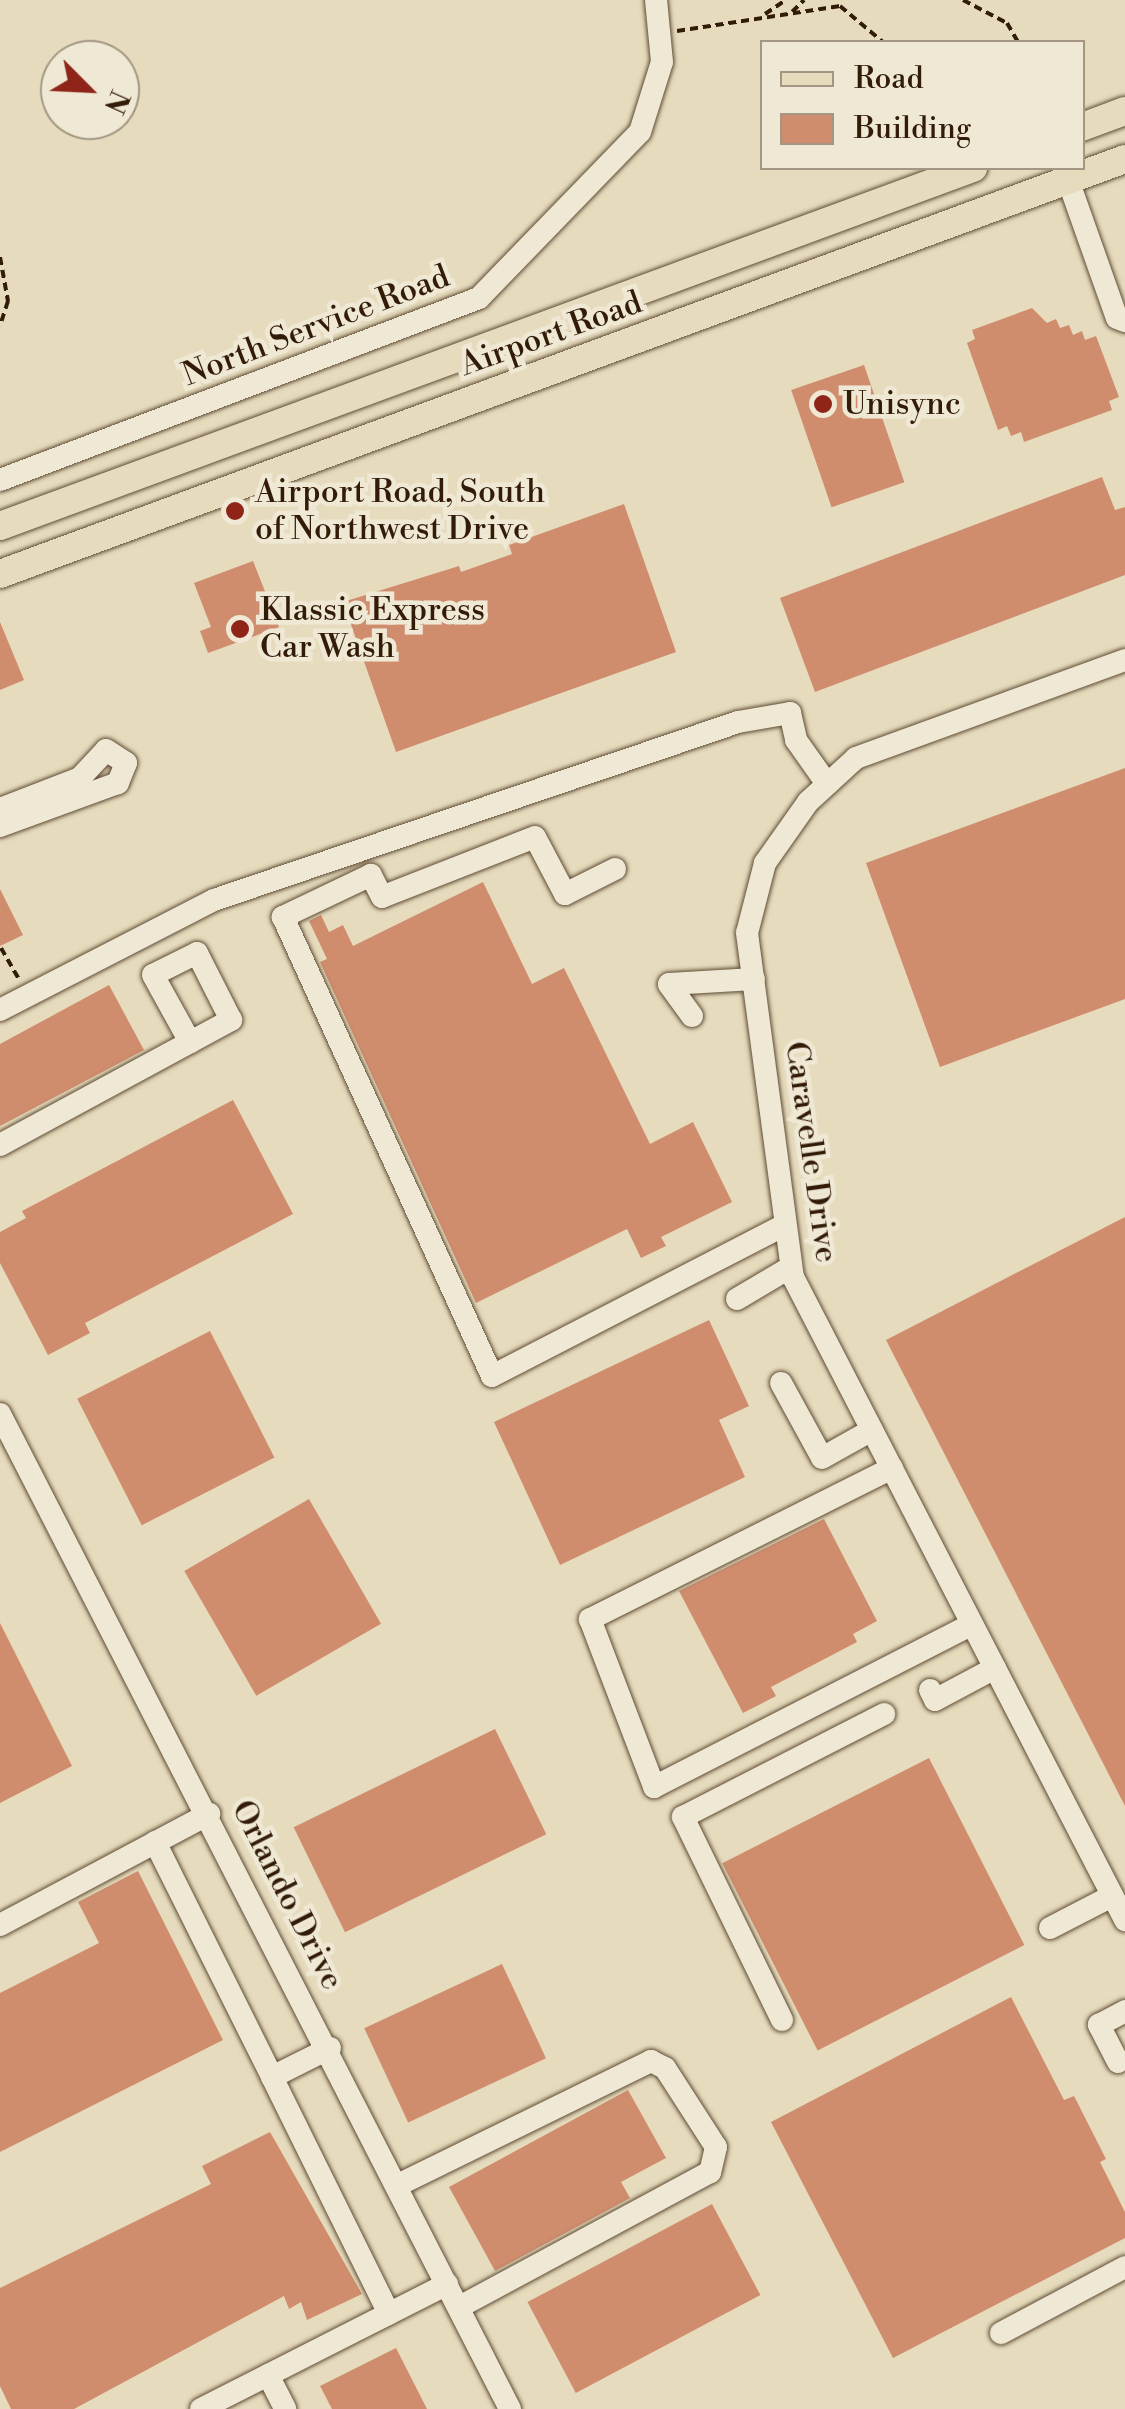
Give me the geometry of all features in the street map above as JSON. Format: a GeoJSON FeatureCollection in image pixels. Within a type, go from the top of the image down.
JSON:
{"type":"FeatureCollection","features":[{"type":"Feature","properties":{"kind":"main road"},"geometry":{"type":"LineString","coordinates":[[1085,126],[1125,111]]}},
{"type":"Feature","properties":{"kind":"main road","name":"Airport Road"},"geometry":{"type":"LineString","coordinates":[[0,574],[1125,158]]}},
{"type":"Feature","properties":{"kind":"main road","name":"Airport Road"},"geometry":{"type":"LineString","coordinates":[[6,524],[968,170]]}},
{"type":"Feature","properties":{"kind":"main road"},"geometry":{"type":"LineString","coordinates":[[160,468],[175,510]]}},
{"type":"Feature","properties":{"kind":"main road"},"geometry":{"type":"LineString","coordinates":[[6,524],[28,563]]}},
{"type":"Feature","properties":{"kind":"street","name":"North Service Road"},"geometry":{"type":"LineString","coordinates":[[0,480],[479,298],[640,132],[658,88],[662,34],[656,0]]}},
{"type":"Feature","properties":{"kind":"street"},"geometry":{"type":"LineString","coordinates":[[1068,180],[1118,318],[1125,321]]}},
{"type":"Feature","properties":{"kind":"street","name":"Caravelle Drive"},"geometry":{"type":"LineString","coordinates":[[1125,660],[856,758],[827,784],[765,863],[747,933],[792,1268],[1125,1920]]}},
{"type":"Feature","properties":{"kind":"street"},"geometry":{"type":"LineString","coordinates":[[0,1010],[214,900],[738,722],[790,713],[796,740],[827,784]]}},
{"type":"Feature","properties":{"kind":"street"},"geometry":{"type":"LineString","coordinates":[[0,809],[80,778],[106,750],[126,764],[118,783],[0,826]]}},
{"type":"Feature","properties":{"kind":"street"},"geometry":{"type":"LineString","coordinates":[[615,869],[565,894],[535,837],[382,897],[371,875],[282,917],[492,1376],[784,1226]]}},
{"type":"Feature","properties":{"kind":"street"},"geometry":{"type":"LineString","coordinates":[[692,1016],[668,984],[754,979]]}},
{"type":"Feature","properties":{"kind":"street"},"geometry":{"type":"LineString","coordinates":[[0,1145],[190,1042]]}},
{"type":"Feature","properties":{"kind":"street"},"geometry":{"type":"LineString","coordinates":[[737,1300],[792,1268]]}},
{"type":"Feature","properties":{"kind":"street"},"geometry":{"type":"LineString","coordinates":[[782,1383],[822,1458],[872,1430]]}},
{"type":"Feature","properties":{"kind":"street","name":"Orlando Drive"},"geometry":{"type":"LineString","coordinates":[[0,1414],[330,2048],[510,2409]]}},
{"type":"Feature","properties":{"kind":"street"},"geometry":{"type":"LineString","coordinates":[[892,1468],[590,1619],[654,1787],[972,1624]]}},
{"type":"Feature","properties":{"kind":"street"},"geometry":{"type":"LineString","coordinates":[[930,1690],[935,1700],[995,1668]]}},
{"type":"Feature","properties":{"kind":"street"},"geometry":{"type":"LineString","coordinates":[[782,2020],[683,1817],[884,1714]]}},
{"type":"Feature","properties":{"kind":"street"},"geometry":{"type":"LineString","coordinates":[[0,1926],[209,1814]]}},
{"type":"Feature","properties":{"kind":"street"},"geometry":{"type":"LineString","coordinates":[[155,1842],[389,2314]]}},
{"type":"Feature","properties":{"kind":"street"},"geometry":{"type":"LineString","coordinates":[[1050,1928],[1112,1896]]}},
{"type":"Feature","properties":{"kind":"street"},"geometry":{"type":"LineString","coordinates":[[1118,2062],[1098,2025],[1125,2011]]}},
{"type":"Feature","properties":{"kind":"street"},"geometry":{"type":"LineString","coordinates":[[272,2077],[330,2048]]}},
{"type":"Feature","properties":{"kind":"street"},"geometry":{"type":"LineString","coordinates":[[398,2184],[650,2061],[666,2068],[716,2147],[710,2172],[459,2307]]}},
{"type":"Feature","properties":{"kind":"street"},"geometry":{"type":"LineString","coordinates":[[1001,2333],[1125,2266]]}},
{"type":"Feature","properties":{"kind":"street"},"geometry":{"type":"LineString","coordinates":[[202,2409],[448,2284]]}},
{"type":"Feature","properties":{"kind":"street"},"geometry":{"type":"LineString","coordinates":[[268,2375],[285,2409]]}},
{"type":"Feature","properties":{"kind":"path"},"geometry":{"type":"LineString","coordinates":[[764,15],[786,0]]}},
{"type":"Feature","properties":{"kind":"path"},"geometry":{"type":"LineString","coordinates":[[792,12],[804,0]]}},
{"type":"Feature","properties":{"kind":"path"},"geometry":{"type":"LineString","coordinates":[[963,0],[1007,23],[1017,40]]}},
{"type":"Feature","properties":{"kind":"path"},"geometry":{"type":"LineString","coordinates":[[662,34],[764,15],[848,6],[880,40]]}},
{"type":"Feature","properties":{"kind":"path"},"geometry":{"type":"LineString","coordinates":[[0,257],[8,300],[0,326]]}},
{"type":"Feature","properties":{"kind":"path"},"geometry":{"type":"LineString","coordinates":[[2,948],[28,996]]}},
{"type":"Feature","properties":{"kind":"building"},"geometry":{"type":"Polygon","coordinates":[[[1032,308],[1047,323],[1056,319],[1060,328],[1069,325],[1073,335],[1082,331],[1085,340],[1096,336],[1119,397],[1109,401],[1112,410],[1024,442],[1021,432],[1011,436],[1007,426],[998,430],[967,343],[975,339],[972,330],[1032,308]]]}},
{"type":"Feature","properties":{"kind":"building"},"geometry":{"type":"Polygon","coordinates":[[[864,365],[904,482],[832,507],[791,390],[864,365]]]}},
{"type":"Feature","properties":{"kind":"building"},"geometry":{"type":"Polygon","coordinates":[[[1102,477],[1115,510],[1125,507],[1125,575],[815,692],[780,598],[1102,477]]]}},
{"type":"Feature","properties":{"kind":"building"},"geometry":{"type":"Polygon","coordinates":[[[624,504],[676,652],[396,752],[343,602],[459,566],[461,572],[512,554],[509,545],[624,504]]]}},
{"type":"Feature","properties":{"kind":"building"},"geometry":{"type":"Polygon","coordinates":[[[253,561],[279,627],[208,653],[200,631],[211,627],[194,583],[253,561]]]}},
{"type":"Feature","properties":{"kind":"building"},"geometry":{"type":"Polygon","coordinates":[[[0,622],[24,680],[0,690],[0,622]]]}},
{"type":"Feature","properties":{"kind":"building"},"geometry":{"type":"Polygon","coordinates":[[[1125,768],[1125,999],[940,1067],[866,863],[1125,768]]]}},
{"type":"Feature","properties":{"kind":"building"},"geometry":{"type":"Polygon","coordinates":[[[483,882],[532,984],[564,968],[650,1144],[693,1122],[732,1202],[661,1237],[666,1246],[641,1258],[627,1229],[476,1303],[320,962],[327,959],[309,921],[321,915],[329,932],[343,925],[353,946],[483,882]]]}},
{"type":"Feature","properties":{"kind":"building"},"geometry":{"type":"Polygon","coordinates":[[[0,889],[23,935],[0,946],[0,889]]]}},
{"type":"Feature","properties":{"kind":"building"},"geometry":{"type":"Polygon","coordinates":[[[109,985],[144,1050],[0,1126],[0,1044],[109,985]]]}},
{"type":"Feature","properties":{"kind":"building"},"geometry":{"type":"Polygon","coordinates":[[[233,1100],[293,1214],[85,1323],[90,1333],[48,1355],[0,1263],[0,1232],[26,1218],[22,1211],[233,1100]]]}},
{"type":"Feature","properties":{"kind":"building"},"geometry":{"type":"Polygon","coordinates":[[[1125,1217],[1125,1806],[886,1340],[1125,1217]]]}},
{"type":"Feature","properties":{"kind":"building"},"geometry":{"type":"Polygon","coordinates":[[[709,1320],[749,1406],[719,1420],[745,1477],[560,1565],[494,1422],[709,1320]]]}},
{"type":"Feature","properties":{"kind":"building"},"geometry":{"type":"Polygon","coordinates":[[[210,1331],[274,1458],[142,1525],[77,1399],[210,1331]]]}},
{"type":"Feature","properties":{"kind":"building"},"geometry":{"type":"Polygon","coordinates":[[[309,1499],[381,1624],[256,1696],[184,1571],[309,1499]]]}},
{"type":"Feature","properties":{"kind":"building"},"geometry":{"type":"Polygon","coordinates":[[[824,1519],[877,1621],[853,1634],[857,1642],[771,1687],[776,1696],[743,1713],[679,1591],[824,1519]]]}},
{"type":"Feature","properties":{"kind":"building"},"geometry":{"type":"Polygon","coordinates":[[[0,1623],[72,1766],[0,1803],[0,1623]]]}},
{"type":"Feature","properties":{"kind":"building"},"geometry":{"type":"Polygon","coordinates":[[[495,1729],[546,1834],[345,1932],[294,1827],[495,1729]]]}},
{"type":"Feature","properties":{"kind":"building"},"geometry":{"type":"Polygon","coordinates":[[[929,1758],[1024,1945],[818,2050],[722,1863],[929,1758]]]}},
{"type":"Feature","properties":{"kind":"building"},"geometry":{"type":"Polygon","coordinates":[[[138,1871],[223,2040],[0,2152],[0,1993],[99,1943],[78,1902],[138,1871]]]}},
{"type":"Feature","properties":{"kind":"building"},"geometry":{"type":"Polygon","coordinates":[[[502,1964],[546,2058],[408,2122],[364,2028],[502,1964]]]}},
{"type":"Feature","properties":{"kind":"building"},"geometry":{"type":"Polygon","coordinates":[[[1011,1997],[1064,2100],[1074,2096],[1106,2159],[1100,2162],[1125,2212],[1125,2238],[893,2358],[771,2122],[1011,1997]]]}},
{"type":"Feature","properties":{"kind":"building"},"geometry":{"type":"Polygon","coordinates":[[[628,2090],[666,2158],[621,2182],[630,2198],[495,2271],[449,2187],[628,2090]]]}},
{"type":"Feature","properties":{"kind":"building"},"geometry":{"type":"Polygon","coordinates":[[[270,2132],[362,2294],[307,2320],[301,2302],[289,2309],[284,2296],[74,2409],[11,2409],[0,2386],[0,2288],[211,2184],[202,2166],[270,2132]]]}},
{"type":"Feature","properties":{"kind":"building"},"geometry":{"type":"Polygon","coordinates":[[[712,2204],[760,2295],[576,2393],[527,2302],[712,2204]]]}},
{"type":"Feature","properties":{"kind":"building"},"geometry":{"type":"Polygon","coordinates":[[[396,2348],[427,2409],[332,2409],[320,2386],[396,2348]]]}},
{"type":"Feature","properties":{"kind":"place","name":"Unisync"},"geometry":{"type":"Point","coordinates":[823,404]}},
{"type":"Feature","properties":{"kind":"place","name":"Airport Road, South of Northwest Drive"},"geometry":{"type":"Point","coordinates":[235,511]}},
{"type":"Feature","properties":{"kind":"place","name":"Klassic Express Car Wash"},"geometry":{"type":"Point","coordinates":[240,629]}}]}
